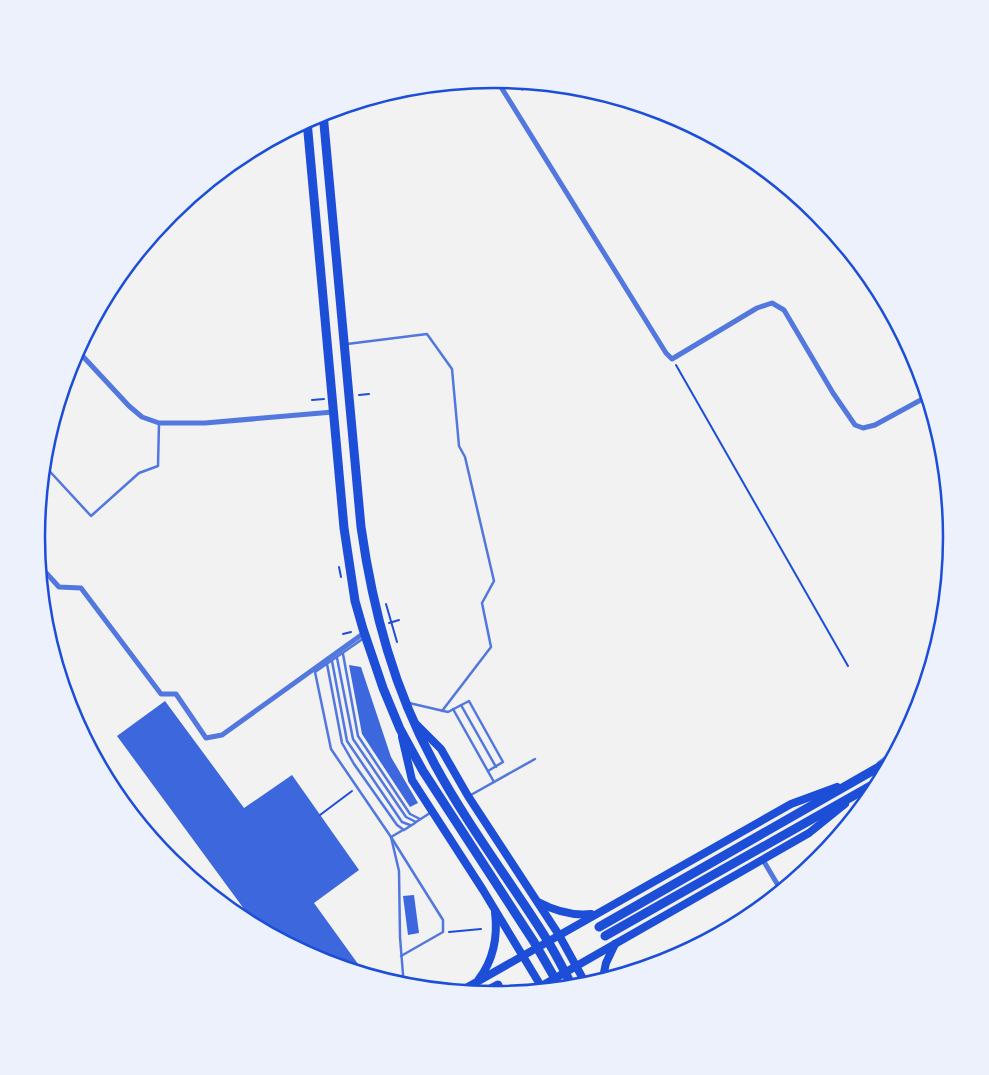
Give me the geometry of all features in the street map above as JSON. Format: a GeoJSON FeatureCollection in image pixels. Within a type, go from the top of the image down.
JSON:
{"type":"FeatureCollection","features":[{"type":"Feature","properties":{"kind":"highway"},"geometry":{"type":"LineString","coordinates":[[322,122],[361,526],[366,563],[379,625],[405,702],[435,765],[462,810],[545,936],[569,980]]}},
{"type":"Feature","properties":{"kind":"highway"},"geometry":{"type":"LineString","coordinates":[[307,129],[333,412],[349,566],[355,601],[383,688],[400,729],[422,771],[534,942],[556,982]]}},
{"type":"Feature","properties":{"kind":"highway"},"geometry":{"type":"LineString","coordinates":[[599,927],[882,766]]}},
{"type":"Feature","properties":{"kind":"highway"},"geometry":{"type":"LineString","coordinates":[[605,936],[868,787]]}},
{"type":"Feature","properties":{"kind":"highway"},"geometry":{"type":"LineString","coordinates":[[494,987],[498,985]]}},
{"type":"Feature","properties":{"kind":"main road"},"geometry":{"type":"LineString","coordinates":[[414,723],[441,749],[468,796],[559,935],[583,978]]}},
{"type":"Feature","properties":{"kind":"main road"},"geometry":{"type":"LineString","coordinates":[[400,729],[412,780],[541,984]]}},
{"type":"Feature","properties":{"kind":"main road"},"geometry":{"type":"LineString","coordinates":[[470,986],[791,804],[855,781]]}},
{"type":"Feature","properties":{"kind":"main road"},"geometry":{"type":"LineString","coordinates":[[550,983],[577,966],[809,833],[860,791]]}},
{"type":"Feature","properties":{"kind":"main road"},"geometry":{"type":"LineString","coordinates":[[536,901],[553,910],[580,915],[596,914]]}},
{"type":"Feature","properties":{"kind":"main road"},"geometry":{"type":"LineString","coordinates":[[476,983],[484,972],[495,946],[497,928],[494,908]]}},
{"type":"Feature","properties":{"kind":"main road"},"geometry":{"type":"LineString","coordinates":[[604,973],[606,963],[615,944]]}},
{"type":"Feature","properties":{"kind":"street"},"geometry":{"type":"LineString","coordinates":[[502,88],[650,328],[672,359],[757,308],[772,303],[784,310],[833,393],[855,425],[864,428],[875,426],[922,399]]}},
{"type":"Feature","properties":{"kind":"street"},"geometry":{"type":"LineString","coordinates":[[83,356],[129,406],[142,417],[159,423],[205,423],[333,412]]}},
{"type":"Feature","properties":{"kind":"street"},"geometry":{"type":"LineString","coordinates":[[47,573],[60,587],[82,588],[161,694],[176,694],[206,738],[222,735],[365,635]]}},
{"type":"Feature","properties":{"kind":"street"},"geometry":{"type":"LineString","coordinates":[[763,860],[778,886]]}},
{"type":"Feature","properties":{"kind":"lane"},"geometry":{"type":"LineString","coordinates":[[344,344],[426,334],[452,369],[458,446],[465,457],[494,582],[482,603],[491,647],[442,711]]}},
{"type":"Feature","properties":{"kind":"lane"},"geometry":{"type":"LineString","coordinates":[[50,471],[91,516],[139,472],[158,466],[159,423]]}},
{"type":"Feature","properties":{"kind":"lane"},"geometry":{"type":"LineString","coordinates":[[365,635],[338,658],[315,672],[331,748],[443,920],[442,932],[401,956]]}},
{"type":"Feature","properties":{"kind":"lane"},"geometry":{"type":"LineString","coordinates":[[343,654],[358,736],[410,814],[421,819]]}},
{"type":"Feature","properties":{"kind":"lane"},"geometry":{"type":"LineString","coordinates":[[338,658],[353,739],[406,817],[416,822]]}},
{"type":"Feature","properties":{"kind":"lane"},"geometry":{"type":"LineString","coordinates":[[332,661],[348,741],[402,822],[410,826]]}},
{"type":"Feature","properties":{"kind":"lane"},"geometry":{"type":"LineString","coordinates":[[327,664],[342,743],[354,764],[397,825],[404,830]]}},
{"type":"Feature","properties":{"kind":"lane"},"geometry":{"type":"LineString","coordinates":[[405,702],[448,712],[469,701],[504,762],[488,771]]}},
{"type":"Feature","properties":{"kind":"lane"},"geometry":{"type":"LineString","coordinates":[[461,705],[496,767]]}},
{"type":"Feature","properties":{"kind":"lane"},"geometry":{"type":"LineString","coordinates":[[454,710],[494,782]]}},
{"type":"Feature","properties":{"kind":"lane"},"geometry":{"type":"LineString","coordinates":[[855,781],[887,756]]}},
{"type":"Feature","properties":{"kind":"lane"},"geometry":{"type":"LineString","coordinates":[[468,796],[535,759]]}},
{"type":"Feature","properties":{"kind":"lane"},"geometry":{"type":"LineString","coordinates":[[860,791],[867,789]]}},
{"type":"Feature","properties":{"kind":"lane"},"geometry":{"type":"LineString","coordinates":[[391,838],[432,812]]}},
{"type":"Feature","properties":{"kind":"lane"},"geometry":{"type":"LineString","coordinates":[[391,838],[399,871],[403,977]]}},
{"type":"Feature","properties":{"kind":"path"},"geometry":{"type":"LineString","coordinates":[[672,359],[848,666]]}},
{"type":"Feature","properties":{"kind":"path"},"geometry":{"type":"LineString","coordinates":[[385,602],[397,642]]}},
{"type":"Feature","properties":{"kind":"path"},"geometry":{"type":"LineString","coordinates":[[442,932],[481,928]]}},
{"type":"Feature","properties":{"kind":"building"},"geometry":{"type":"Polygon","coordinates":[[[349,665],[361,667],[391,757],[418,803],[410,807],[362,734],[349,665]]]}},
{"type":"Feature","properties":{"kind":"building"},"geometry":{"type":"Polygon","coordinates":[[[165,701],[244,808],[292,775],[359,870],[314,903],[360,966],[322,953],[296,941],[246,912],[117,736],[165,701]]]}},
{"type":"Feature","properties":{"kind":"building"},"geometry":{"type":"Polygon","coordinates":[[[414,895],[419,933],[408,935],[403,896],[414,895]]]}}]}
